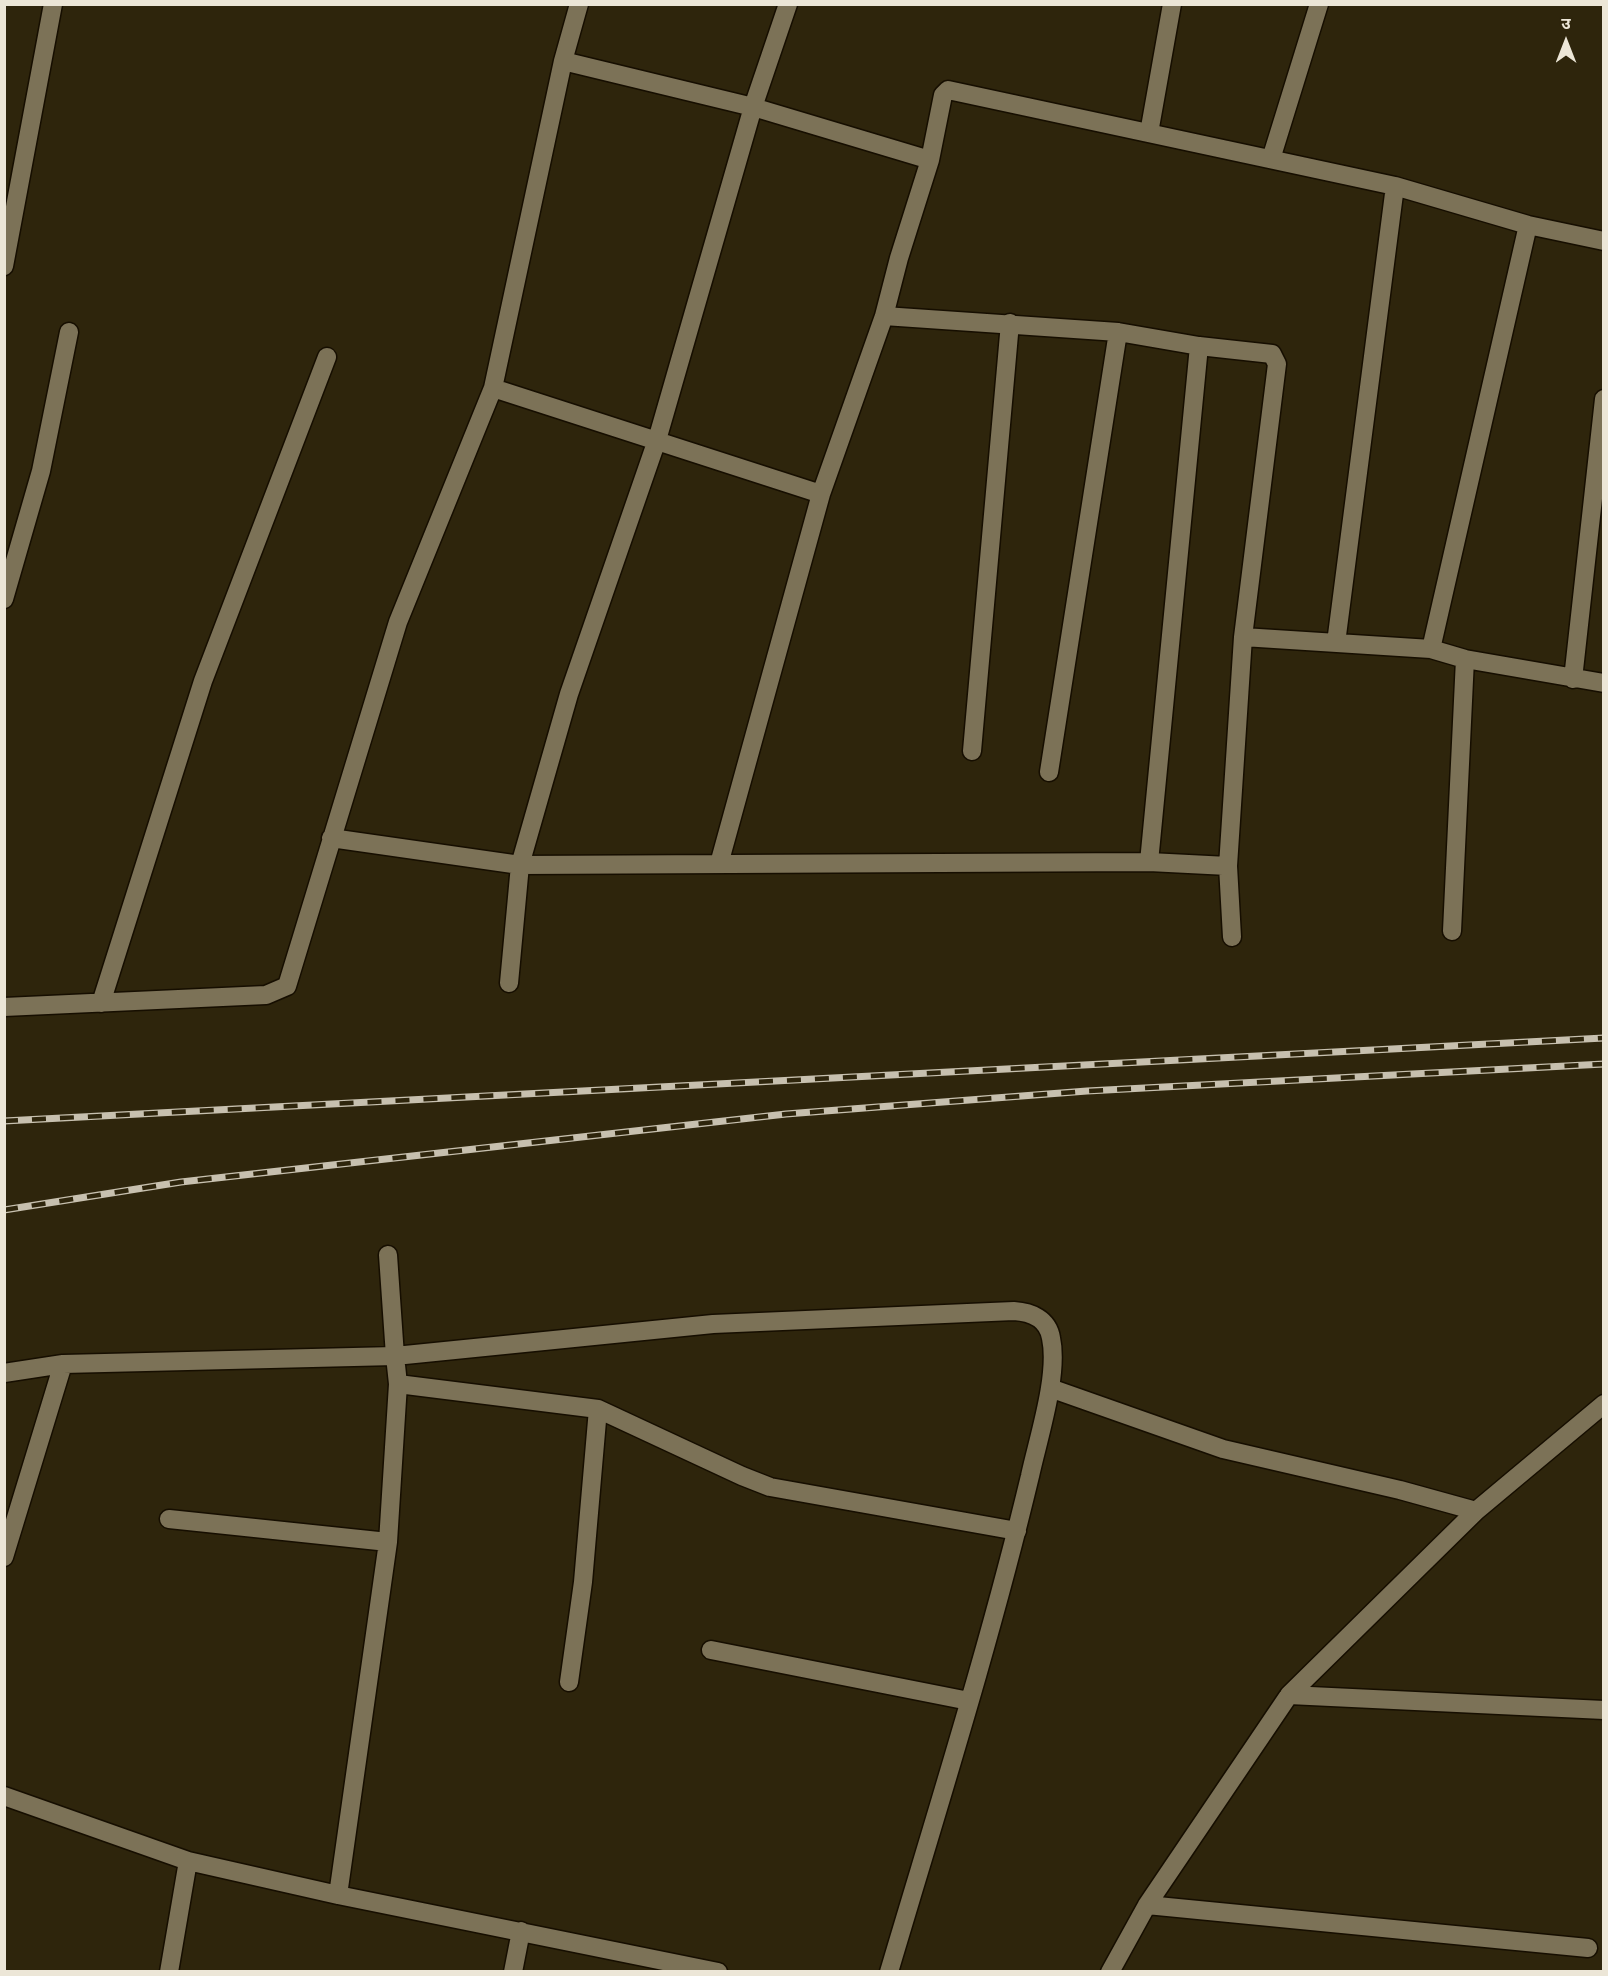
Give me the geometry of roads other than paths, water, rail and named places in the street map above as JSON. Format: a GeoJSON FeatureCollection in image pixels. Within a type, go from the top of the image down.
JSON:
{"type":"FeatureCollection","features":[{"type":"Feature","properties":{"kind":"street"},"geometry":{"type":"LineString","coordinates":[[4,266],[53,4]]}},
{"type":"Feature","properties":{"kind":"street"},"geometry":{"type":"LineString","coordinates":[[4,1007],[266,995],[287,986],[398,621],[494,388],[563,61],[579,4]]}},
{"type":"Feature","properties":{"kind":"street"},"geometry":{"type":"LineString","coordinates":[[508,983],[520,865],[569,694],[657,440],[753,107],[788,4]]}},
{"type":"Feature","properties":{"kind":"street"},"geometry":{"type":"LineString","coordinates":[[1149,133],[1172,4]]}},
{"type":"Feature","properties":{"kind":"street"},"geometry":{"type":"LineString","coordinates":[[1271,159],[1319,4]]}},
{"type":"Feature","properties":{"kind":"street"},"geometry":{"type":"LineString","coordinates":[[563,61],[753,107],[930,160]]}},
{"type":"Feature","properties":{"kind":"street"},"geometry":{"type":"LineString","coordinates":[[719,864],[821,494],[884,316],[899,258],[930,160],[943,95],[948,90],[1395,186],[1528,225],[1604,242]]}},
{"type":"Feature","properties":{"kind":"street"},"geometry":{"type":"LineString","coordinates":[[1336,643],[1395,186]]}},
{"type":"Feature","properties":{"kind":"street"},"geometry":{"type":"LineString","coordinates":[[1431,649],[1528,225]]}},
{"type":"Feature","properties":{"kind":"street"},"geometry":{"type":"LineString","coordinates":[[884,316],[1118,332],[1198,346],[1272,354],[1275,357],[1243,637],[1227,866],[1232,937]]}},
{"type":"Feature","properties":{"kind":"street"},"geometry":{"type":"LineString","coordinates":[[972,750],[1010,323]]}},
{"type":"Feature","properties":{"kind":"street"},"geometry":{"type":"LineString","coordinates":[[4,599],[42,471],[69,332]]}},
{"type":"Feature","properties":{"kind":"street"},"geometry":{"type":"LineString","coordinates":[[1049,772],[1118,332]]}},
{"type":"Feature","properties":{"kind":"street"},"geometry":{"type":"LineString","coordinates":[[1149,862],[1198,346]]}},
{"type":"Feature","properties":{"kind":"street"},"geometry":{"type":"LineString","coordinates":[[100,1003],[203,681],[327,357]]}},
{"type":"Feature","properties":{"kind":"street"},"geometry":{"type":"LineString","coordinates":[[494,388],[821,494]]}},
{"type":"Feature","properties":{"kind":"street"},"geometry":{"type":"LineString","coordinates":[[1572,680],[1604,399]]}},
{"type":"Feature","properties":{"kind":"street"},"geometry":{"type":"LineString","coordinates":[[1243,637],[1431,649],[1465,659],[1572,680],[1604,683]]}},
{"type":"Feature","properties":{"kind":"street"},"geometry":{"type":"LineString","coordinates":[[1452,931],[1465,659]]}},
{"type":"Feature","properties":{"kind":"street"},"geometry":{"type":"LineString","coordinates":[[331,838],[520,865],[1149,862],[1227,866]]}},
{"type":"Feature","properties":{"kind":"street"},"geometry":{"type":"LineString","coordinates":[[338,1895],[388,1542],[398,1384],[388,1255]]}},
{"type":"Feature","properties":{"kind":"street"},"geometry":{"type":"LineString","coordinates":[[4,1373],[63,1364],[395,1356],[713,1324],[1014,1311],[1036,1316],[1045,1323],[1051,1338],[1050,1388],[1017,1531],[889,1971]]}},
{"type":"Feature","properties":{"kind":"street"},"geometry":{"type":"LineString","coordinates":[[4,1557],[63,1364]]}},
{"type":"Feature","properties":{"kind":"street"},"geometry":{"type":"LineString","coordinates":[[398,1384],[598,1409],[741,1476],[771,1487],[1017,1531]]}},
{"type":"Feature","properties":{"kind":"street"},"geometry":{"type":"LineString","coordinates":[[1050,1388],[1223,1449],[1400,1490],[1476,1511]]}},
{"type":"Feature","properties":{"kind":"street"},"geometry":{"type":"LineString","coordinates":[[1110,1971],[1147,1905],[1289,1695],[1476,1511],[1604,1404]]}},
{"type":"Feature","properties":{"kind":"street"},"geometry":{"type":"LineString","coordinates":[[569,1682],[583,1582],[598,1409]]}},
{"type":"Feature","properties":{"kind":"street"},"geometry":{"type":"LineString","coordinates":[[169,1519],[388,1542]]}},
{"type":"Feature","properties":{"kind":"street"},"geometry":{"type":"LineString","coordinates":[[711,1650],[969,1701]]}},
{"type":"Feature","properties":{"kind":"street"},"geometry":{"type":"LineString","coordinates":[[1289,1695],[1604,1710]]}},
{"type":"Feature","properties":{"kind":"street"},"geometry":{"type":"LineString","coordinates":[[4,1796],[188,1861],[338,1895],[718,1971]]}},
{"type":"Feature","properties":{"kind":"street"},"geometry":{"type":"LineString","coordinates":[[169,1971],[188,1861]]}},
{"type":"Feature","properties":{"kind":"street"},"geometry":{"type":"LineString","coordinates":[[1147,1905],[1588,1948]]}},
{"type":"Feature","properties":{"kind":"street"},"geometry":{"type":"LineString","coordinates":[[513,1971],[521,1931]]}},
{"type":"Feature","properties":{"kind":"railway"},"geometry":{"type":"LineString","coordinates":[[4,1121],[1604,1038]]}},
{"type":"Feature","properties":{"kind":"railway"},"geometry":{"type":"LineString","coordinates":[[4,1210],[181,1182],[786,1114],[1087,1091],[1604,1064]]}}]}
